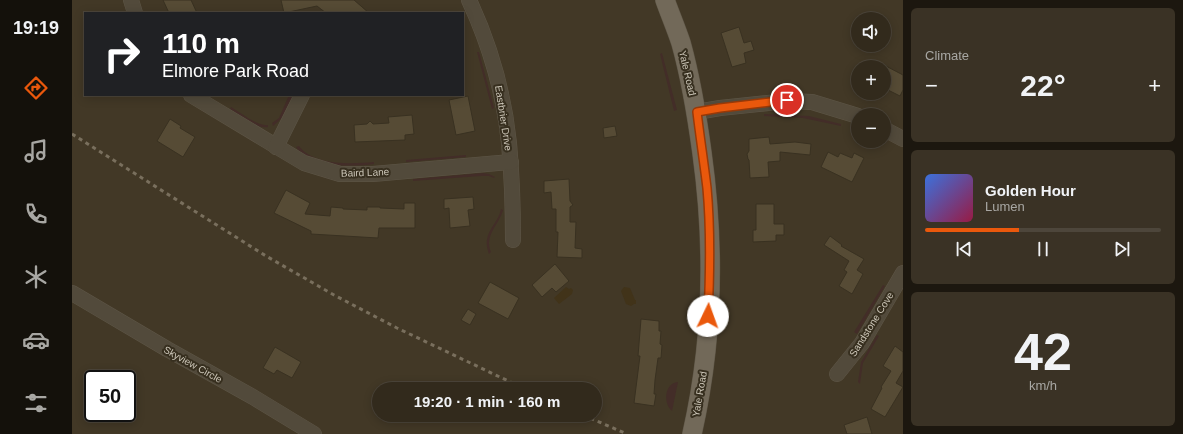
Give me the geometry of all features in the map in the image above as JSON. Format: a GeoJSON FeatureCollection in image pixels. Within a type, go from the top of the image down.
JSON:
{"type":"FeatureCollection","features":[{"type":"Feature","properties":{"kind":"main road","name":"Yale Road"},"geometry":{"type":"LineString","coordinates":[[664,0],[680,42],[697,112],[707,188],[711,260],[708,328],[698,404],[692,434]]}},
{"type":"Feature","properties":{"kind":"street"},"geometry":{"type":"LineString","coordinates":[[131,0],[135,12]]}},
{"type":"Feature","properties":{"kind":"street","name":"Eastbrier Drive"},"geometry":{"type":"LineString","coordinates":[[469,0],[487,43],[499,84],[511,162],[513,240]]}},
{"type":"Feature","properties":{"kind":"street","name":"Baird Lane"},"geometry":{"type":"LineString","coordinates":[[193,96],[309,166],[340,174],[373,174],[511,162]]}},
{"type":"Feature","properties":{"kind":"street"},"geometry":{"type":"LineString","coordinates":[[276,147],[302,96]]}},
{"type":"Feature","properties":{"kind":"street"},"geometry":{"type":"LineString","coordinates":[[697,112],[787,100],[812,102],[851,114]]}},
{"type":"Feature","properties":{"kind":"street"},"geometry":{"type":"LineString","coordinates":[[891,132],[903,139]]}},
{"type":"Feature","properties":{"kind":"street","name":"Sandstone Cove"},"geometry":{"type":"LineString","coordinates":[[837,374],[862,343],[903,273]]}},
{"type":"Feature","properties":{"kind":"street","name":"Skyview Circle"},"geometry":{"type":"LineString","coordinates":[[72,293],[167,349],[253,397],[314,434]]}},
{"type":"Feature","properties":{"kind":"shaded area"},"geometry":{"type":"Polygon","coordinates":[[[477,52],[479,52],[494,108],[492,109],[477,52]]]}},
{"type":"Feature","properties":{"kind":"shaded area"},"geometry":{"type":"Polygon","coordinates":[[[662,53],[677,110],[674,111],[660,54],[662,53]]]}},
{"type":"Feature","properties":{"kind":"shaded area"},"geometry":{"type":"Polygon","coordinates":[[[289,96],[293,96],[282,118],[273,126],[272,123],[279,118],[289,96]]]}},
{"type":"Feature","properties":{"kind":"shaded area"},"geometry":{"type":"Polygon","coordinates":[[[231,107],[254,122],[268,125],[268,127],[253,124],[230,109],[231,107]]]}},
{"type":"Feature","properties":{"kind":"shaded area"},"geometry":{"type":"Polygon","coordinates":[[[764,114],[809,116],[841,124],[841,126],[803,118],[764,116],[764,114]]]}},
{"type":"Feature","properties":{"kind":"shaded area"},"geometry":{"type":"Polygon","coordinates":[[[299,146],[306,153],[324,160],[345,163],[374,162],[374,164],[354,166],[321,162],[302,154],[296,147],[299,146]]]}},
{"type":"Feature","properties":{"kind":"shaded area"},"geometry":{"type":"Polygon","coordinates":[[[466,155],[466,157],[406,162],[406,160],[466,155]]]}},
{"type":"Feature","properties":{"kind":"shaded area"},"geometry":{"type":"Polygon","coordinates":[[[483,173],[495,177],[481,176],[413,181],[413,179],[483,173]]]}},
{"type":"Feature","properties":{"kind":"shaded area"},"geometry":{"type":"Polygon","coordinates":[[[501,209],[503,210],[489,240],[491,252],[489,254],[487,246],[488,235],[501,209]]]}},
{"type":"Feature","properties":{"kind":"shaded area"},"geometry":{"type":"Polygon","coordinates":[[[883,285],[885,286],[857,334],[854,332],[883,285]]]}},
{"type":"Feature","properties":{"kind":"shaded area"},"geometry":{"type":"Polygon","coordinates":[[[566,287],[573,290],[572,294],[559,304],[554,298],[566,287]]]}},
{"type":"Feature","properties":{"kind":"shaded area"},"geometry":{"type":"Polygon","coordinates":[[[624,287],[630,288],[636,300],[636,304],[631,306],[626,304],[621,291],[624,287]]]}},
{"type":"Feature","properties":{"kind":"shaded area"},"geometry":{"type":"Polygon","coordinates":[[[877,335],[879,336],[863,363],[860,384],[858,382],[861,362],[877,335]]]}},
{"type":"Feature","properties":{"kind":"shaded area"},"geometry":{"type":"Polygon","coordinates":[[[678,382],[672,411],[667,404],[666,394],[673,383],[678,382]]]}},
{"type":"Feature","properties":{"kind":"building"},"geometry":{"type":"Polygon","coordinates":[[[163,0],[191,0],[197,12],[169,12],[163,0]]]}},
{"type":"Feature","properties":{"kind":"building"},"geometry":{"type":"Polygon","coordinates":[[[281,0],[354,0],[368,12],[325,12],[317,6],[284,12],[281,0]]]}},
{"type":"Feature","properties":{"kind":"building"},"geometry":{"type":"Polygon","coordinates":[[[739,27],[744,43],[751,41],[754,50],[744,53],[746,63],[732,67],[721,33],[739,27]]]}},
{"type":"Feature","properties":{"kind":"building"},"geometry":{"type":"Polygon","coordinates":[[[891,69],[903,75],[903,90],[900,96],[891,92],[891,69]]]}},
{"type":"Feature","properties":{"kind":"building"},"geometry":{"type":"Polygon","coordinates":[[[468,96],[475,131],[456,135],[449,100],[468,96]]]}},
{"type":"Feature","properties":{"kind":"building"},"geometry":{"type":"Polygon","coordinates":[[[412,115],[414,134],[405,135],[405,140],[355,142],[354,125],[367,124],[370,121],[373,124],[389,123],[388,117],[412,115]]]}},
{"type":"Feature","properties":{"kind":"building"},"geometry":{"type":"Polygon","coordinates":[[[170,119],[181,126],[180,128],[195,137],[183,157],[157,141],[170,119]]]}},
{"type":"Feature","properties":{"kind":"building"},"geometry":{"type":"Polygon","coordinates":[[[615,126],[617,136],[604,138],[603,128],[615,126]]]}},
{"type":"Feature","properties":{"kind":"building"},"geometry":{"type":"Polygon","coordinates":[[[769,137],[770,144],[795,142],[811,144],[810,155],[780,152],[780,161],[768,162],[769,177],[750,178],[749,160],[747,154],[749,151],[749,139],[769,137]]]}},
{"type":"Feature","properties":{"kind":"building"},"geometry":{"type":"Polygon","coordinates":[[[828,152],[838,157],[840,153],[852,158],[854,153],[864,158],[852,182],[821,167],[828,152]]]}},
{"type":"Feature","properties":{"kind":"building"},"geometry":{"type":"Polygon","coordinates":[[[569,179],[570,201],[573,205],[570,207],[570,222],[576,222],[575,248],[582,249],[582,258],[557,257],[558,232],[556,232],[556,209],[552,209],[551,192],[544,193],[544,181],[569,179]]]}},
{"type":"Feature","properties":{"kind":"building"},"geometry":{"type":"Polygon","coordinates":[[[286,190],[310,203],[305,214],[330,216],[331,207],[367,210],[367,207],[404,209],[404,203],[415,203],[415,228],[379,228],[378,238],[311,234],[311,231],[274,213],[286,190]]]}},
{"type":"Feature","properties":{"kind":"building"},"geometry":{"type":"Polygon","coordinates":[[[473,197],[474,209],[468,210],[470,226],[450,228],[449,208],[444,209],[444,199],[473,197]]]}},
{"type":"Feature","properties":{"kind":"building"},"geometry":{"type":"Polygon","coordinates":[[[756,204],[774,204],[774,224],[784,224],[784,235],[776,235],[776,241],[753,242],[753,230],[756,230],[756,204]]]}},
{"type":"Feature","properties":{"kind":"building"},"geometry":{"type":"Polygon","coordinates":[[[830,236],[842,245],[841,246],[864,259],[857,270],[863,274],[852,294],[839,286],[847,272],[844,270],[849,261],[824,245],[830,236]]]}},
{"type":"Feature","properties":{"kind":"building"},"geometry":{"type":"Polygon","coordinates":[[[555,264],[569,281],[556,292],[552,288],[542,297],[532,285],[555,264]]]}},
{"type":"Feature","properties":{"kind":"building"},"geometry":{"type":"Polygon","coordinates":[[[490,282],[519,298],[508,319],[478,303],[490,282]]]}},
{"type":"Feature","properties":{"kind":"building"},"geometry":{"type":"Polygon","coordinates":[[[468,309],[476,314],[470,325],[461,320],[468,309]]]}},
{"type":"Feature","properties":{"kind":"building"},"geometry":{"type":"Polygon","coordinates":[[[641,319],[659,321],[659,331],[661,331],[661,358],[658,358],[654,406],[634,403],[640,356],[638,356],[641,319]]]}},
{"type":"Feature","properties":{"kind":"building"},"geometry":{"type":"Polygon","coordinates":[[[895,346],[903,352],[903,371],[896,383],[903,387],[885,417],[871,409],[882,388],[881,387],[891,371],[883,366],[895,346]]]}},
{"type":"Feature","properties":{"kind":"building"},"geometry":{"type":"Polygon","coordinates":[[[275,347],[301,362],[292,378],[277,370],[274,374],[263,368],[275,347]]]}},
{"type":"Feature","properties":{"kind":"building"},"geometry":{"type":"Polygon","coordinates":[[[867,417],[872,434],[847,434],[844,425],[867,417]]]}},
{"type":"Feature","properties":{"kind":"railway"},"geometry":{"type":"LineString","coordinates":[[72,134],[266,256],[334,295],[397,328],[510,382]]}},
{"type":"Feature","properties":{"kind":"railway"},"geometry":{"type":"LineString","coordinates":[[599,422],[627,434]]}},
{"type":"Feature","properties":{"kind":"route"},"geometry":{"type":"LineString","coordinates":[[708,316],[711,260],[710,235],[707,188],[697,112],[787,100]]}}]}
